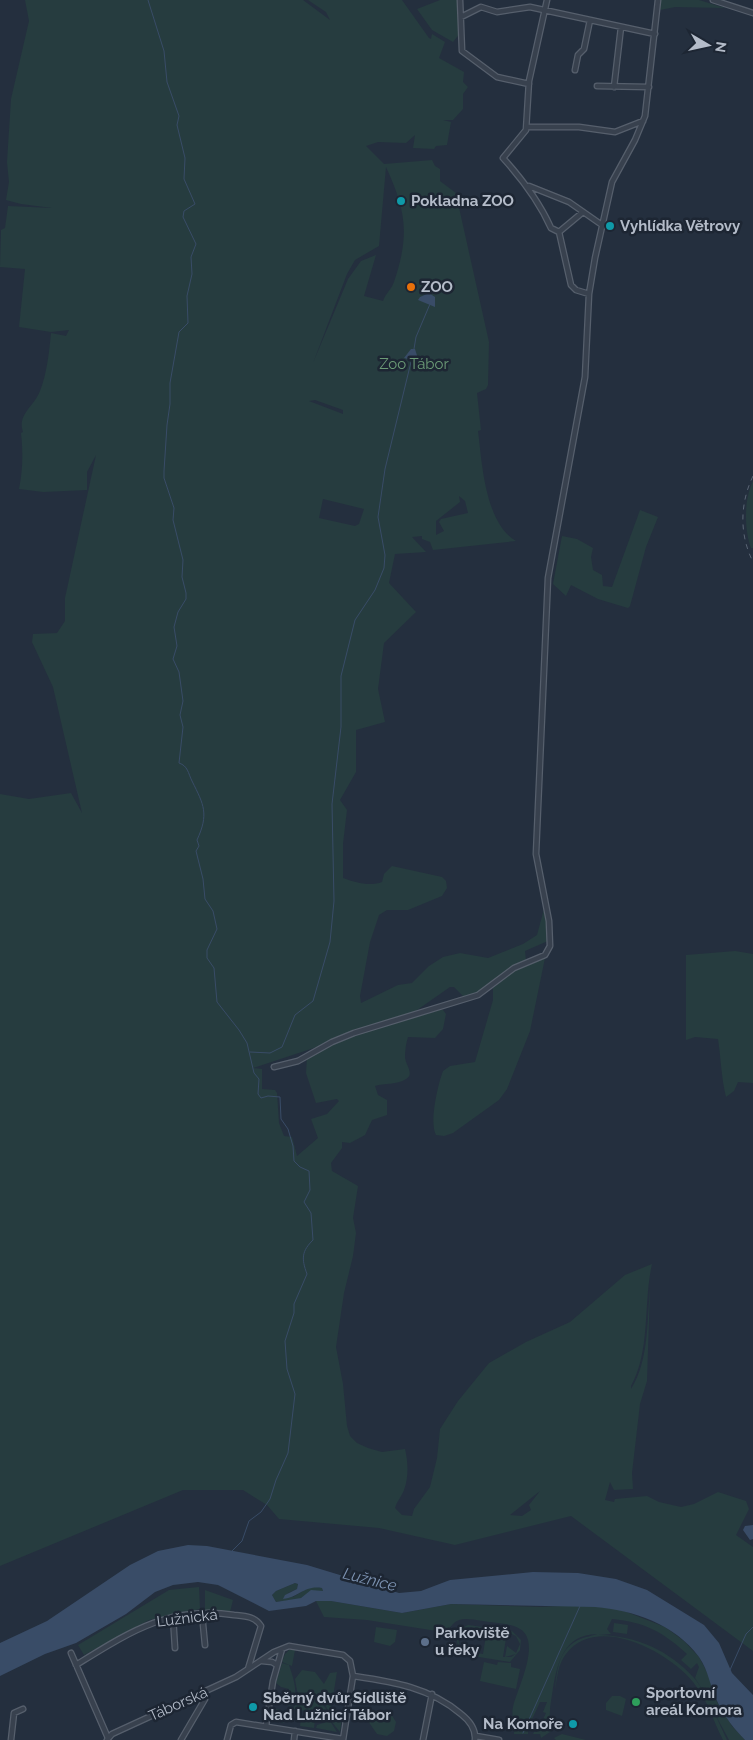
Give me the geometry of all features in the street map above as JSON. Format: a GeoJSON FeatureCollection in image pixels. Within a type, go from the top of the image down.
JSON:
{"type":"FeatureCollection","features":[{"type":"Feature","properties":{"kind":"street"},"geometry":{"type":"LineString","coordinates":[[460,0],[462,51],[497,77],[528,84]]}},
{"type":"Feature","properties":{"kind":"street"},"geometry":{"type":"LineString","coordinates":[[548,0],[528,84],[527,127],[521,138],[503,158],[527,185],[545,212],[551,228],[559,232]]}},
{"type":"Feature","properties":{"kind":"street"},"geometry":{"type":"LineString","coordinates":[[274,1068],[298,1061],[349,1035],[478,995],[514,968],[545,954],[550,946],[549,921],[536,854],[548,584],[586,377],[589,294],[612,182],[635,140],[643,120],[656,34],[658,0]]}},
{"type":"Feature","properties":{"kind":"street"},"geometry":{"type":"LineString","coordinates":[[713,0],[753,13]]}},
{"type":"Feature","properties":{"kind":"street"},"geometry":{"type":"LineString","coordinates":[[461,17],[481,7],[497,12],[530,7],[656,34]]}},
{"type":"Feature","properties":{"kind":"street"},"geometry":{"type":"LineString","coordinates":[[575,70],[578,55],[584,49],[590,20]]}},
{"type":"Feature","properties":{"kind":"street"},"geometry":{"type":"LineString","coordinates":[[614,87],[621,27]]}},
{"type":"Feature","properties":{"kind":"street"},"geometry":{"type":"LineString","coordinates":[[597,86],[649,87]]}},
{"type":"Feature","properties":{"kind":"street"},"geometry":{"type":"LineString","coordinates":[[527,127],[579,127],[615,132],[643,120]]}},
{"type":"Feature","properties":{"kind":"street"},"geometry":{"type":"LineString","coordinates":[[527,185],[563,198],[602,225]]}},
{"type":"Feature","properties":{"kind":"street"},"geometry":{"type":"LineString","coordinates":[[559,232],[583,212]]}},
{"type":"Feature","properties":{"kind":"street"},"geometry":{"type":"LineString","coordinates":[[559,232],[571,285],[576,290],[589,294]]}},
{"type":"Feature","properties":{"kind":"street","name":"Lužnická"},"geometry":{"type":"LineString","coordinates":[[76,1665],[142,1626],[173,1617],[224,1613],[253,1618],[259,1623],[261,1630],[248,1669]]}},
{"type":"Feature","properties":{"kind":"street"},"geometry":{"type":"LineString","coordinates":[[202,1614],[205,1645]]}},
{"type":"Feature","properties":{"kind":"street"},"geometry":{"type":"LineString","coordinates":[[173,1617],[176,1648]]}},
{"type":"Feature","properties":{"kind":"street"},"geometry":{"type":"LineString","coordinates":[[227,1740],[229,1729],[234,1722],[343,1739],[353,1676],[352,1664],[345,1656],[293,1646],[282,1649],[277,1665],[266,1726]]}},
{"type":"Feature","properties":{"kind":"street","name":"Táborská"},"geometry":{"type":"LineString","coordinates":[[71,1653],[107,1739],[117,1732],[206,1692],[282,1649]]}},
{"type":"Feature","properties":{"kind":"street"},"geometry":{"type":"LineString","coordinates":[[260,1661],[272,1662],[277,1665]]}},
{"type":"Feature","properties":{"kind":"street"},"geometry":{"type":"LineString","coordinates":[[353,1676],[409,1686],[432,1694],[468,1720],[476,1738],[499,1740]]}},
{"type":"Feature","properties":{"kind":"street"},"geometry":{"type":"LineString","coordinates":[[181,1740],[205,1699],[206,1692]]}},
{"type":"Feature","properties":{"kind":"street"},"geometry":{"type":"LineString","coordinates":[[423,1740],[432,1694]]}},
{"type":"Feature","properties":{"kind":"street"},"geometry":{"type":"LineString","coordinates":[[11,1740],[14,1713],[24,1710]]}},
{"type":"Feature","properties":{"kind":"street"},"geometry":{"type":"LineString","coordinates":[[294,1740],[295,1731]]}},
{"type":"Feature","properties":{"kind":"green space","name":"Zoo Tábor"},"geometry":{"type":"Polygon","coordinates":[[[25,0],[303,0],[330,20],[326,12],[308,0],[402,0],[429,38],[431,39],[432,34],[445,42],[439,58],[464,72],[463,82],[468,87],[463,94],[463,109],[453,120],[443,120],[451,122],[447,145],[436,146],[434,149],[413,148],[415,135],[406,143],[378,142],[366,146],[384,164],[432,160],[435,166],[440,169],[440,181],[456,193],[453,200],[458,203],[489,342],[488,385],[486,389],[477,393],[481,430],[478,431],[484,475],[491,507],[506,532],[516,541],[433,550],[430,542],[422,539],[422,536],[412,537],[426,552],[395,554],[389,583],[416,612],[384,643],[378,689],[385,722],[356,730],[356,772],[340,800],[347,810],[343,844],[343,878],[362,883],[382,882],[384,874],[392,866],[442,877],[446,881],[447,888],[442,896],[408,910],[387,910],[379,915],[370,942],[360,996],[361,1003],[398,985],[412,983],[429,966],[443,957],[460,953],[488,958],[523,944],[537,935],[544,909],[547,916],[550,940],[525,951],[526,961],[487,988],[466,999],[454,987],[450,987],[410,1015],[360,1033],[440,1010],[443,1010],[446,1014],[443,1029],[435,1038],[408,1037],[405,1060],[410,1072],[409,1077],[399,1082],[375,1086],[378,1095],[387,1100],[387,1115],[372,1120],[365,1135],[350,1143],[342,1142],[342,1148],[331,1163],[332,1171],[358,1186],[353,1218],[356,1233],[353,1256],[344,1293],[336,1347],[343,1384],[347,1426],[350,1436],[357,1443],[368,1448],[382,1452],[405,1449],[407,1480],[395,1508],[402,1515],[412,1516],[414,1509],[430,1487],[437,1458],[440,1429],[458,1401],[489,1363],[526,1342],[570,1322],[625,1275],[652,1264],[644,1342],[637,1372],[631,1386],[631,1389],[637,1378],[644,1353],[650,1288],[647,1381],[640,1404],[632,1473],[633,1489],[614,1490],[610,1482],[605,1500],[614,1502],[615,1499],[647,1496],[659,1502],[681,1507],[694,1504],[718,1492],[746,1501],[749,1509],[736,1535],[753,1547],[753,1651],[571,1516],[455,1545],[379,1528],[279,1519],[267,1505],[243,1490],[183,1490],[0,1566],[0,794],[29,799],[71,793],[82,813],[53,687],[32,642],[33,634],[57,633],[65,621],[65,598],[96,455],[87,472],[87,490],[43,492],[19,489],[22,468],[22,420],[37,397],[42,384],[51,333],[66,336],[69,330],[51,332],[19,327],[25,269],[0,267],[1,230],[5,228],[8,206],[52,208],[6,200],[9,182],[7,162],[11,99],[29,21],[25,0]],[[386,167],[379,246],[355,260],[347,274],[313,363],[348,279],[361,261],[376,255],[364,296],[383,301],[394,282],[404,236],[402,210],[386,167]],[[315,400],[309,401],[343,414],[343,410],[315,400]],[[459,496],[460,502],[436,521],[436,535],[444,531],[439,522],[441,519],[468,513],[465,501],[459,496]],[[323,499],[319,518],[355,526],[359,524],[364,509],[323,499]],[[341,1039],[253,1068],[262,1069],[262,1089],[275,1090],[277,1093],[279,1123],[284,1136],[292,1137],[297,1156],[318,1138],[311,1119],[327,1114],[339,1101],[337,1099],[316,1103],[306,1073],[307,1058],[341,1039]],[[540,1491],[510,1515],[522,1516],[531,1510],[529,1505],[540,1491]]]}},
{"type":"Feature","properties":{"kind":"green space"},"geometry":{"type":"Polygon","coordinates":[[[440,0],[458,0],[461,32],[453,42],[432,30],[417,9],[440,0]]]}},
{"type":"Feature","properties":{"kind":"green space"},"geometry":{"type":"Polygon","coordinates":[[[661,0],[699,0],[725,8],[675,7],[660,10],[661,0]]]}},
{"type":"Feature","properties":{"kind":"green space"},"geometry":{"type":"Polygon","coordinates":[[[753,481],[753,548],[751,548],[747,532],[746,514],[748,496],[753,481]]]}},
{"type":"Feature","properties":{"kind":"green space"},"geometry":{"type":"Polygon","coordinates":[[[640,510],[658,517],[646,547],[628,608],[598,599],[571,585],[566,596],[553,584],[562,536],[577,539],[593,548],[591,557],[593,570],[602,575],[603,586],[612,587],[640,510]]]}},
{"type":"Feature","properties":{"kind":"green space"},"geometry":{"type":"Polygon","coordinates":[[[735,951],[753,954],[753,1083],[738,1082],[734,1091],[726,1097],[718,1039],[695,1037],[686,1040],[686,955],[735,951]]]}},
{"type":"Feature","properties":{"kind":"green space"},"geometry":{"type":"Polygon","coordinates":[[[545,958],[530,1031],[507,1089],[499,1100],[453,1133],[444,1136],[436,1135],[433,1122],[443,1071],[450,1066],[475,1062],[493,1000],[493,988],[519,967],[545,958]]]}},
{"type":"Feature","properties":{"kind":"green space"},"geometry":{"type":"Polygon","coordinates":[[[295,1583],[298,1584],[297,1589],[288,1593],[293,1597],[311,1586],[322,1588],[323,1591],[295,1600],[276,1602],[272,1595],[276,1591],[295,1583]]]}},
{"type":"Feature","properties":{"kind":"green space"},"geometry":{"type":"Polygon","coordinates":[[[199,1587],[200,1609],[149,1620],[84,1655],[78,1645],[169,1590],[199,1587]]]}},
{"type":"Feature","properties":{"kind":"green space"},"geometry":{"type":"Polygon","coordinates":[[[205,1590],[233,1600],[230,1612],[205,1611],[205,1590]]]}},
{"type":"Feature","properties":{"kind":"green space"},"geometry":{"type":"Polygon","coordinates":[[[316,1601],[331,1601],[402,1613],[451,1604],[541,1607],[580,1605],[619,1609],[665,1627],[684,1641],[699,1657],[709,1676],[717,1702],[732,1726],[745,1740],[729,1740],[714,1712],[727,1740],[723,1740],[706,1703],[693,1682],[667,1659],[632,1641],[613,1637],[596,1637],[579,1642],[566,1654],[561,1662],[555,1690],[558,1668],[562,1656],[557,1668],[551,1704],[550,1719],[553,1730],[541,1738],[540,1734],[533,1734],[537,1732],[546,1713],[543,1712],[547,1702],[540,1702],[528,1728],[528,1734],[514,1734],[513,1707],[529,1655],[529,1644],[526,1635],[520,1629],[507,1624],[465,1619],[456,1621],[445,1635],[443,1632],[367,1620],[324,1617],[316,1601]],[[612,1619],[607,1629],[611,1634],[599,1635],[626,1638],[652,1646],[685,1669],[695,1679],[708,1698],[695,1678],[699,1667],[697,1663],[691,1669],[681,1660],[687,1654],[670,1640],[653,1629],[624,1620],[612,1619]],[[597,1634],[577,1639],[570,1644],[563,1655],[571,1644],[597,1634]]]}},
{"type":"Feature","properties":{"kind":"green space"},"geometry":{"type":"Polygon","coordinates":[[[614,1623],[628,1625],[627,1634],[613,1632],[614,1623]]]}},
{"type":"Feature","properties":{"kind":"green space"},"geometry":{"type":"Polygon","coordinates":[[[468,1625],[512,1631],[521,1640],[520,1650],[510,1662],[460,1654],[456,1637],[460,1629],[468,1625]],[[468,1627],[458,1634],[459,1645],[465,1651],[483,1654],[487,1629],[468,1627]],[[507,1632],[503,1657],[505,1657],[507,1646],[516,1653],[520,1644],[516,1636],[507,1632]]]}},
{"type":"Feature","properties":{"kind":"green space"},"geometry":{"type":"Polygon","coordinates":[[[376,1627],[397,1630],[395,1642],[390,1646],[374,1642],[376,1627]]]}},
{"type":"Feature","properties":{"kind":"green space"},"geometry":{"type":"Polygon","coordinates":[[[290,1649],[295,1650],[292,1666],[282,1662],[285,1654],[290,1649]]]}},
{"type":"Feature","properties":{"kind":"green space"},"geometry":{"type":"Polygon","coordinates":[[[484,1662],[497,1665],[498,1662],[511,1663],[511,1667],[520,1669],[516,1689],[480,1681],[484,1662]]]}},
{"type":"Feature","properties":{"kind":"green space"},"geometry":{"type":"Polygon","coordinates":[[[282,1663],[289,1665],[294,1681],[295,1695],[293,1706],[286,1705],[289,1689],[281,1687],[276,1683],[282,1663]]]}},
{"type":"Feature","properties":{"kind":"green space"},"geometry":{"type":"Polygon","coordinates":[[[302,1670],[315,1672],[324,1684],[330,1673],[337,1672],[330,1715],[324,1702],[323,1691],[322,1697],[317,1702],[306,1700],[298,1693],[295,1679],[302,1670]]]}},
{"type":"Feature","properties":{"kind":"green space"},"geometry":{"type":"Polygon","coordinates":[[[612,1696],[620,1696],[626,1699],[622,1716],[606,1710],[606,1703],[612,1696]]]}},
{"type":"Feature","properties":{"kind":"green space"},"geometry":{"type":"Polygon","coordinates":[[[299,1701],[321,1704],[328,1714],[292,1709],[299,1701]]]}},
{"type":"Feature","properties":{"kind":"green space"},"geometry":{"type":"Polygon","coordinates":[[[279,1709],[284,1723],[270,1719],[272,1711],[279,1709]]]}},
{"type":"Feature","properties":{"kind":"green space"},"geometry":{"type":"Polygon","coordinates":[[[371,1711],[391,1714],[396,1722],[394,1731],[387,1736],[377,1734],[368,1721],[371,1711]]]}},
{"type":"Feature","properties":{"kind":"green space"},"geometry":{"type":"Polygon","coordinates":[[[337,1714],[343,1715],[338,1718],[342,1717],[340,1732],[331,1721],[337,1719],[337,1714]]]}},
{"type":"Feature","properties":{"kind":"green space"},"geometry":{"type":"Polygon","coordinates":[[[301,1718],[315,1720],[314,1728],[300,1726],[301,1718]]]}},
{"type":"Feature","properties":{"kind":"green space"},"geometry":{"type":"Polygon","coordinates":[[[330,1721],[337,1732],[316,1728],[317,1725],[330,1721]]]}},
{"type":"Feature","properties":{"kind":"green space"},"geometry":{"type":"Polygon","coordinates":[[[562,1734],[586,1740],[556,1740],[554,1738],[562,1734]]]}},
{"type":"Feature","properties":{"kind":"water"},"geometry":{"type":"Polygon","coordinates":[[[429,293],[435,297],[435,307],[418,300],[429,293]]]}},
{"type":"Feature","properties":{"kind":"water"},"geometry":{"type":"Polygon","coordinates":[[[411,349],[415,349],[419,362],[404,358],[411,349]]]}},
{"type":"Feature","properties":{"kind":"water"},"geometry":{"type":"Polygon","coordinates":[[[753,1525],[753,1539],[750,1540],[743,1530],[745,1526],[753,1525]]]}},
{"type":"Feature","properties":{"kind":"water"},"geometry":{"type":"Polygon","coordinates":[[[188,1545],[207,1546],[307,1565],[399,1593],[421,1591],[450,1580],[533,1572],[578,1573],[616,1579],[647,1590],[704,1625],[719,1643],[732,1673],[753,1695],[753,1740],[745,1740],[730,1723],[715,1697],[702,1662],[689,1645],[666,1627],[638,1615],[595,1607],[451,1604],[402,1613],[331,1601],[316,1601],[306,1606],[269,1611],[218,1585],[198,1582],[173,1585],[155,1592],[126,1614],[76,1643],[45,1654],[0,1676],[0,1643],[47,1621],[130,1565],[158,1551],[188,1545]],[[295,1583],[276,1591],[272,1595],[276,1602],[301,1598],[311,1590],[323,1591],[322,1588],[311,1588],[283,1599],[285,1595],[297,1589],[298,1584],[295,1583]]]}},
{"type":"Feature","properties":{"kind":"waterway"},"geometry":{"type":"LineString","coordinates":[[148,0],[164,51],[167,82],[179,116],[177,125],[185,158],[184,179],[195,204],[184,211],[183,217],[196,244],[191,257],[192,274],[187,296],[188,323],[179,332],[170,383],[164,471],[164,478],[174,508],[173,520],[183,560],[182,577],[186,593],[186,599],[178,612],[174,627],[177,646],[173,659],[179,672],[183,701],[180,715],[183,727],[179,763],[187,770],[202,803],[204,816],[197,840],[199,846],[196,851],[203,879],[205,899],[213,911],[217,929],[207,950],[207,958],[214,968],[217,1002],[247,1043],[254,1073],[259,1079],[258,1094],[261,1098],[268,1096],[280,1097],[281,1119],[288,1129],[293,1146],[294,1161],[300,1167],[309,1171],[310,1190],[304,1202],[311,1213],[313,1240],[305,1251],[303,1259],[307,1274],[294,1304],[294,1313],[285,1341],[287,1369],[295,1394],[288,1453],[270,1499],[261,1512],[249,1521],[242,1541],[232,1551]]}},
{"type":"Feature","properties":{"kind":"waterway"},"geometry":{"type":"LineString","coordinates":[[414,349],[416,337],[430,304]]}},
{"type":"Feature","properties":{"kind":"waterway"},"geometry":{"type":"LineString","coordinates":[[250,1052],[270,1053],[282,1047],[295,1015],[313,1001],[330,942],[334,901],[332,804],[341,727],[341,676],[355,620],[375,590],[384,568],[385,555],[378,517],[385,469],[411,362]]}},
{"type":"Feature","properties":{"kind":"waterway"},"geometry":{"type":"LineString","coordinates":[[523,1733],[580,1606]]}},
{"type":"Feature","properties":{"kind":"waterway"},"geometry":{"type":"LineString","coordinates":[[730,1670],[746,1634],[753,1627]]}},
{"type":"Feature","properties":{"kind":"railway"},"geometry":{"type":"LineString","coordinates":[[753,476],[746,497],[743,519],[745,541],[753,562]]}},
{"type":"Feature","properties":{"kind":"place","name":"Pokladna ZOO"},"geometry":{"type":"Point","coordinates":[401,201]}},
{"type":"Feature","properties":{"kind":"place","name":"Vyhlídka Větrovy"},"geometry":{"type":"Point","coordinates":[610,226]}},
{"type":"Feature","properties":{"kind":"place","name":"ZOO"},"geometry":{"type":"Point","coordinates":[411,287]}},
{"type":"Feature","properties":{"kind":"place","name":"Parkoviště u řeky"},"geometry":{"type":"Point","coordinates":[425,1642]}},
{"type":"Feature","properties":{"kind":"place","name":"Sportovní areál Komora"},"geometry":{"type":"Point","coordinates":[636,1702]}},
{"type":"Feature","properties":{"kind":"place","name":"Sběrný dvůr Sídliště Nad Lužnicí Tábor"},"geometry":{"type":"Point","coordinates":[253,1707]}},
{"type":"Feature","properties":{"kind":"place","name":"Na Komoře"},"geometry":{"type":"Point","coordinates":[573,1724]}},
{"type":"Feature","properties":{"kind":"water label","name":"Lužnice"},"geometry":{"type":"Point","coordinates":[370,1579]}}]}
